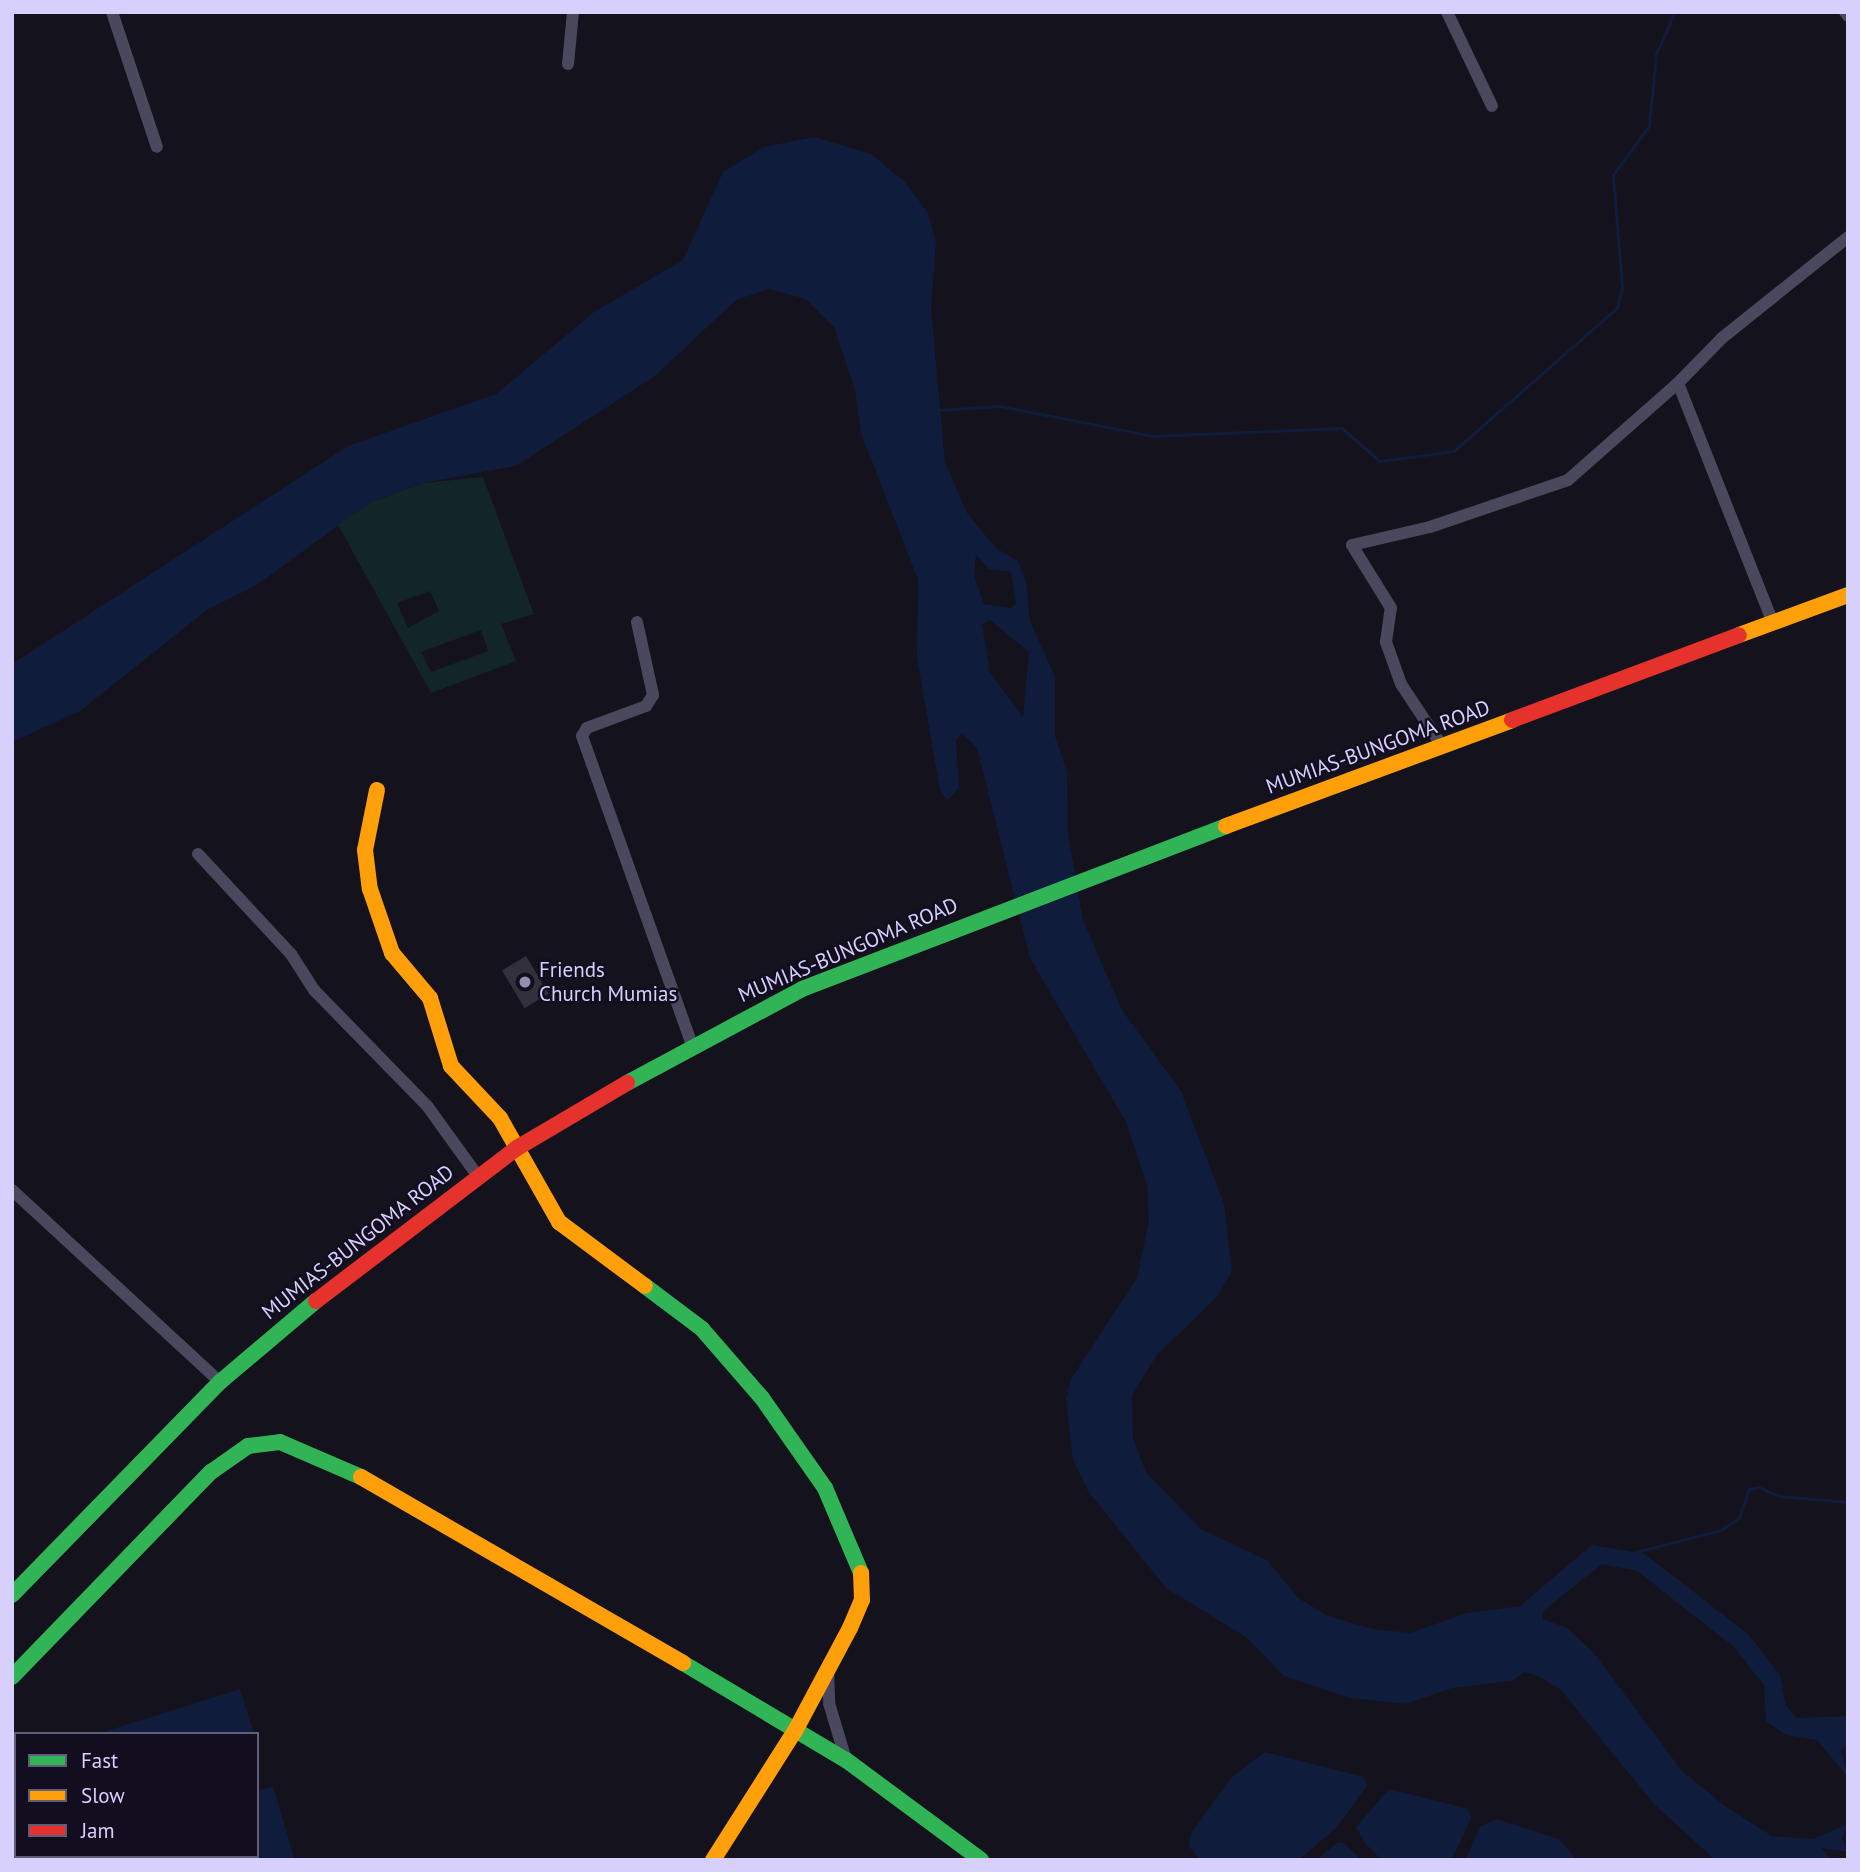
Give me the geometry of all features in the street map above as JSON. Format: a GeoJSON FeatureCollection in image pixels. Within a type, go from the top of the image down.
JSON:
{"type":"FeatureCollection","features":[{"type":"Feature","properties":{"kind":"main road","name":"MUMIAS-BUNGOMA ROAD"},"geometry":{"type":"LineString","coordinates":[[12,1595],[220,1382],[477,1175],[517,1148],[692,1045],[802,989],[996,910],[1848,595]]}},
{"type":"Feature","properties":{"kind":"main road"},"geometry":{"type":"LineString","coordinates":[[377,790],[365,864],[387,940],[403,970],[425,988],[451,1066],[495,1110],[559,1222],[702,1329],[770,1408],[825,1488],[849,1530],[864,1579],[862,1600],[795,1731],[713,1860]]}},
{"type":"Feature","properties":{"kind":"main road"},"geometry":{"type":"LineString","coordinates":[[12,1677],[211,1472],[236,1452],[270,1441],[328,1458],[393,1491],[846,1760],[981,1860]]}},
{"type":"Feature","properties":{"kind":"street"},"geometry":{"type":"LineString","coordinates":[[112,12],[157,147]]}},
{"type":"Feature","properties":{"kind":"street"},"geometry":{"type":"LineString","coordinates":[[568,64],[573,12]]}},
{"type":"Feature","properties":{"kind":"street"},"geometry":{"type":"LineString","coordinates":[[1447,12],[1492,106]]}},
{"type":"Feature","properties":{"kind":"street"},"geometry":{"type":"LineString","coordinates":[[1442,746],[1401,684],[1386,642],[1391,608],[1352,546],[1430,527],[1568,480],[1678,383],[1722,338],[1848,237]]}},
{"type":"Feature","properties":{"kind":"street"},"geometry":{"type":"LineString","coordinates":[[1678,383],[1773,623]]}},
{"type":"Feature","properties":{"kind":"street"},"geometry":{"type":"LineString","coordinates":[[637,622],[653,695],[646,706],[587,728],[582,736],[692,1045]]}},
{"type":"Feature","properties":{"kind":"street"},"geometry":{"type":"LineString","coordinates":[[198,854],[291,954],[314,990],[428,1107],[477,1175]]}},
{"type":"Feature","properties":{"kind":"street"},"geometry":{"type":"LineString","coordinates":[[12,1190],[220,1382]]}},
{"type":"Feature","properties":{"kind":"street"},"geometry":{"type":"LineString","coordinates":[[828,1668],[828,1703],[846,1760]]}},
{"type":"Feature","properties":{"kind":"green space"},"geometry":{"type":"Polygon","coordinates":[[[483,477],[534,614],[501,624],[516,661],[431,693],[338,525],[369,503],[423,483],[483,477]],[[430,591],[397,603],[408,628],[439,611],[430,591]],[[481,630],[421,652],[431,672],[488,651],[481,630]]]}},
{"type":"Feature","properties":{"kind":"water"},"geometry":{"type":"Polygon","coordinates":[[[814,137],[871,154],[905,182],[928,213],[936,242],[931,309],[945,462],[967,513],[996,548],[1018,561],[1026,581],[1030,621],[1055,677],[1055,736],[1067,772],[1068,834],[1083,920],[1122,1010],[1181,1091],[1224,1204],[1232,1271],[1217,1297],[1157,1355],[1132,1395],[1133,1438],[1146,1472],[1201,1529],[1268,1561],[1298,1598],[1328,1616],[1373,1629],[1410,1633],[1467,1613],[1520,1606],[1592,1545],[1645,1554],[1748,1634],[1780,1675],[1786,1706],[1797,1718],[1848,1716],[1848,1746],[1841,1750],[1848,1777],[1817,1740],[1786,1735],[1766,1721],[1764,1685],[1734,1647],[1637,1571],[1602,1564],[1543,1611],[1543,1619],[1567,1628],[1594,1653],[1682,1771],[1725,1806],[1772,1836],[1813,1839],[1848,1824],[1842,1838],[1847,1852],[1821,1848],[1832,1860],[1715,1860],[1654,1804],[1561,1690],[1538,1676],[1524,1672],[1512,1681],[1452,1688],[1406,1704],[1350,1698],[1284,1676],[1246,1637],[1166,1588],[1088,1491],[1073,1460],[1066,1399],[1071,1379],[1137,1278],[1149,1220],[1147,1185],[1126,1122],[1030,958],[977,748],[962,733],[956,739],[959,788],[947,800],[940,790],[917,658],[918,580],[861,433],[855,390],[834,327],[806,299],[769,289],[736,300],[655,376],[516,466],[423,483],[369,503],[257,585],[207,610],[80,711],[12,742],[12,664],[348,446],[496,394],[594,312],[683,260],[723,172],[764,147],[814,137]],[[976,555],[974,575],[984,604],[1010,608],[1016,604],[1011,572],[989,569],[976,555]],[[990,620],[982,624],[990,672],[1023,717],[1029,652],[990,620]]]}},
{"type":"Feature","properties":{"kind":"water"},"geometry":{"type":"Polygon","coordinates":[[[240,1689],[253,1732],[103,1732],[240,1689]]]}},
{"type":"Feature","properties":{"kind":"water"},"geometry":{"type":"Polygon","coordinates":[[[1265,1752],[1364,1777],[1367,1786],[1336,1828],[1299,1860],[1201,1860],[1189,1847],[1191,1833],[1232,1777],[1265,1752]]]}},
{"type":"Feature","properties":{"kind":"water"},"geometry":{"type":"Polygon","coordinates":[[[273,1786],[295,1860],[132,1860],[259,1858],[259,1790],[273,1786]]]}},
{"type":"Feature","properties":{"kind":"water"},"geometry":{"type":"Polygon","coordinates":[[[1389,1789],[1469,1809],[1471,1819],[1451,1860],[1382,1860],[1365,1843],[1356,1827],[1389,1789]]]}},
{"type":"Feature","properties":{"kind":"water"},"geometry":{"type":"Polygon","coordinates":[[[1497,1819],[1559,1839],[1577,1860],[1465,1860],[1480,1827],[1497,1819]]]}},
{"type":"Feature","properties":{"kind":"water"},"geometry":{"type":"Polygon","coordinates":[[[1338,1842],[1345,1844],[1362,1860],[1316,1860],[1338,1842]]]}},
{"type":"Feature","properties":{"kind":"building","name":"Friends Church Mumias"},"geometry":{"type":"Polygon","coordinates":[[[526,956],[549,994],[525,1008],[502,970],[526,956]]]}},
{"type":"Feature","properties":{"kind":"waterway"},"geometry":{"type":"LineString","coordinates":[[938,410],[1000,406],[1153,436],[1342,428],[1380,461],[1454,451],[1617,308],[1622,288],[1613,175],[1649,126],[1656,54],[1675,12]]}},
{"type":"Feature","properties":{"kind":"waterway"},"geometry":{"type":"LineString","coordinates":[[1636,1552],[1721,1530],[1739,1518],[1749,1489],[1759,1487],[1779,1496],[1848,1502]]}},
{"type":"Feature","properties":{"kind":"traffic: fast"},"geometry":{"type":"LineString","coordinates":[[627,1083],[802,989],[1226,826]]}},
{"type":"Feature","properties":{"kind":"traffic: fast"},"geometry":{"type":"LineString","coordinates":[[645,1286],[702,1329],[762,1398],[825,1488],[861,1573]]}},
{"type":"Feature","properties":{"kind":"traffic: fast"},"geometry":{"type":"LineString","coordinates":[[12,1595],[220,1382],[316,1301]]}},
{"type":"Feature","properties":{"kind":"traffic: fast"},"geometry":{"type":"LineString","coordinates":[[12,1677],[211,1472],[248,1446],[280,1442],[361,1477]]}},
{"type":"Feature","properties":{"kind":"traffic: fast"},"geometry":{"type":"LineString","coordinates":[[683,1663],[846,1760],[981,1860]]}},
{"type":"Feature","properties":{"kind":"traffic: slow"},"geometry":{"type":"LineString","coordinates":[[1739,635],[1848,595]]}},
{"type":"Feature","properties":{"kind":"traffic: slow"},"geometry":{"type":"LineString","coordinates":[[1226,826],[1512,720]]}},
{"type":"Feature","properties":{"kind":"traffic: slow"},"geometry":{"type":"LineString","coordinates":[[377,790],[365,850],[370,889],[392,953],[430,998],[451,1066],[500,1118],[559,1222],[645,1286]]}},
{"type":"Feature","properties":{"kind":"traffic: slow"},"geometry":{"type":"LineString","coordinates":[[361,1477],[683,1663]]}},
{"type":"Feature","properties":{"kind":"traffic: slow"},"geometry":{"type":"LineString","coordinates":[[713,1860],[795,1731],[850,1628],[862,1600],[861,1573]]}},
{"type":"Feature","properties":{"kind":"traffic: jam"},"geometry":{"type":"LineString","coordinates":[[1512,720],[1739,635]]}},
{"type":"Feature","properties":{"kind":"traffic: jam"},"geometry":{"type":"LineString","coordinates":[[316,1301],[517,1148],[627,1083]]}},
{"type":"Feature","properties":{"kind":"place","name":"Friends Church Mumias"},"geometry":{"type":"Point","coordinates":[525,982]}}]}
